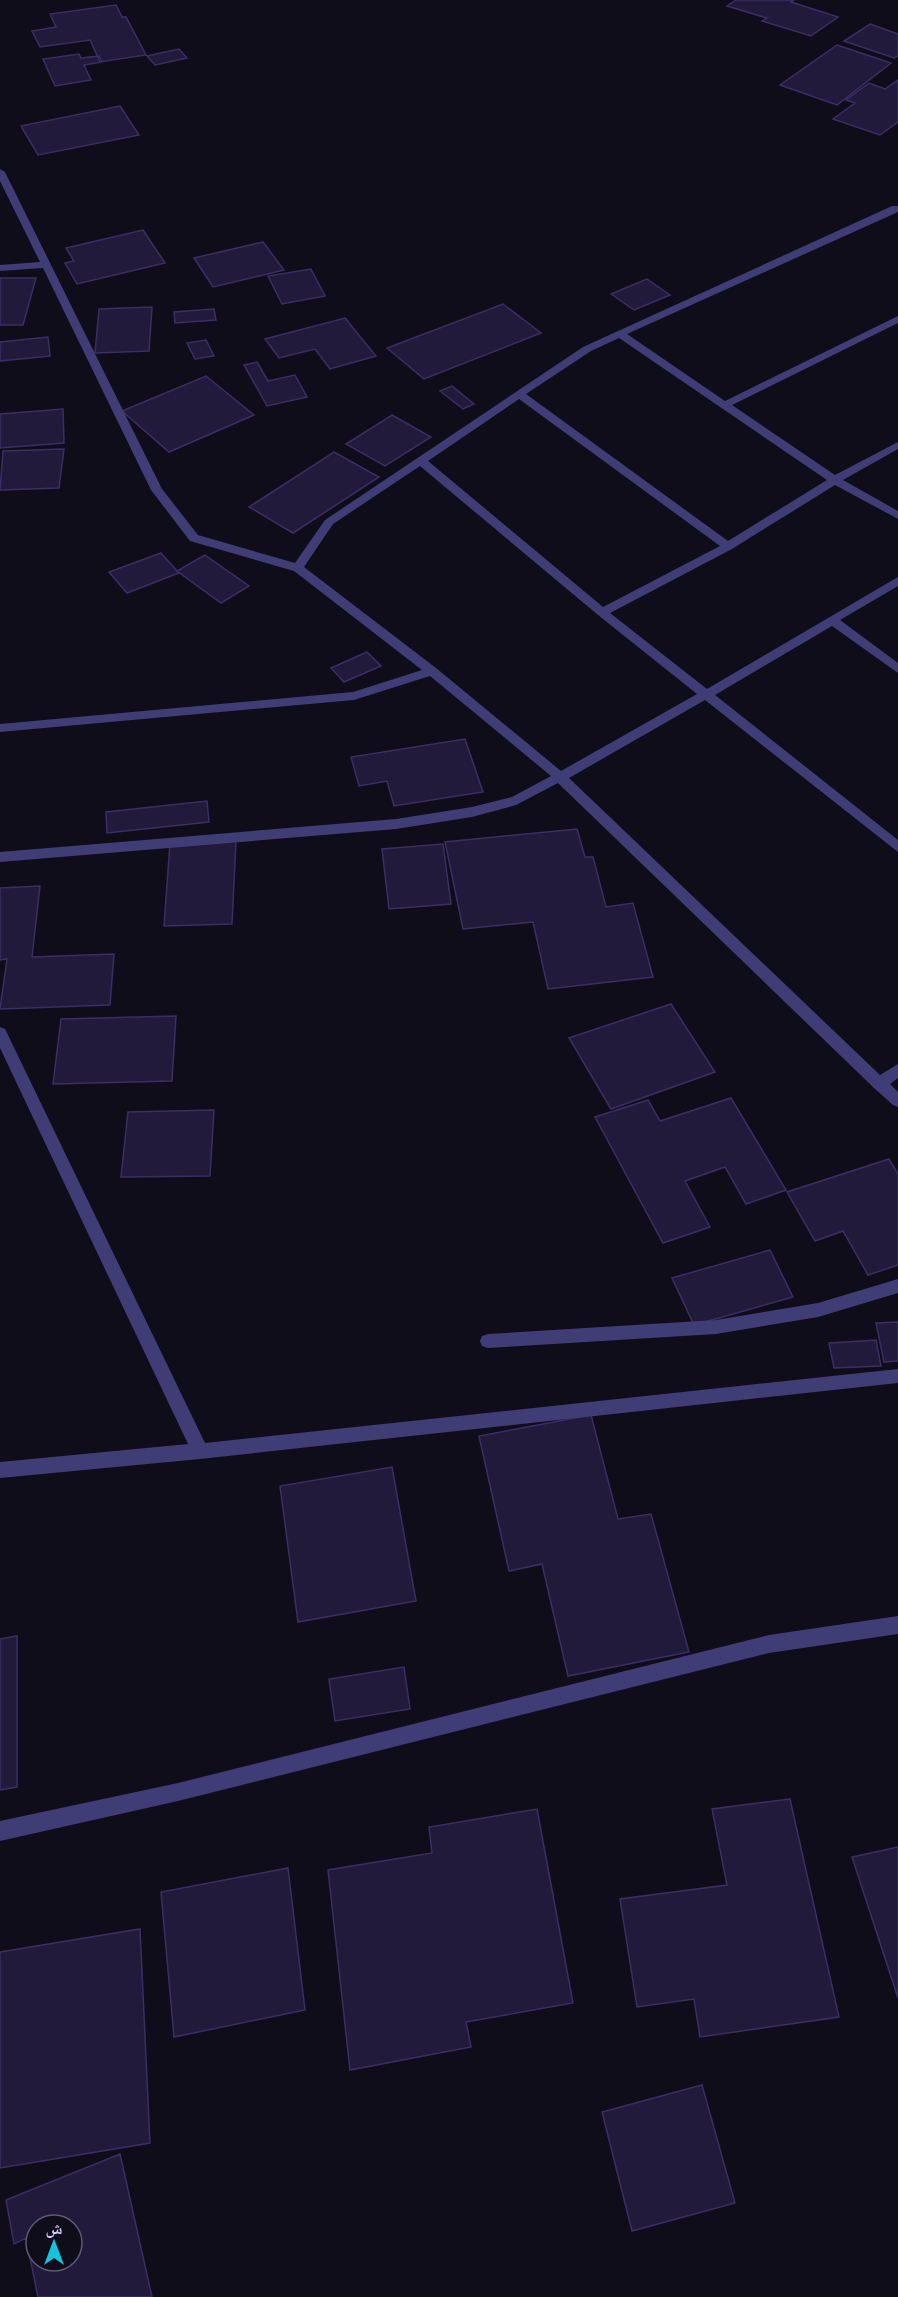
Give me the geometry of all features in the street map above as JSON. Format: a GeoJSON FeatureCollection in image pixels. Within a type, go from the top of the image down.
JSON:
{"type":"FeatureCollection","features":[{"type":"Feature","properties":{"kind":"street"},"geometry":{"type":"LineString","coordinates":[[0,172],[157,490],[194,538],[298,568],[432,671],[559,776],[898,1101]]}},
{"type":"Feature","properties":{"kind":"street"},"geometry":{"type":"LineString","coordinates":[[298,568],[329,522],[587,349],[895,208],[898,209]]}},
{"type":"Feature","properties":{"kind":"street"},"geometry":{"type":"LineString","coordinates":[[0,268],[45,265]]}},
{"type":"Feature","properties":{"kind":"street"},"geometry":{"type":"LineString","coordinates":[[725,405],[898,319]]}},
{"type":"Feature","properties":{"kind":"street"},"geometry":{"type":"LineString","coordinates":[[620,334],[835,480],[898,516]]}},
{"type":"Feature","properties":{"kind":"street"},"geometry":{"type":"LineString","coordinates":[[519,394],[728,546]]}},
{"type":"Feature","properties":{"kind":"street"},"geometry":{"type":"LineString","coordinates":[[602,612],[728,546],[835,480],[898,445]]}},
{"type":"Feature","properties":{"kind":"street"},"geometry":{"type":"LineString","coordinates":[[420,460],[602,612],[898,847]]}},
{"type":"Feature","properties":{"kind":"street"},"geometry":{"type":"LineString","coordinates":[[0,857],[396,824],[472,812],[516,800],[636,736],[898,581]]}},
{"type":"Feature","properties":{"kind":"street"},"geometry":{"type":"LineString","coordinates":[[832,620],[898,669]]}},
{"type":"Feature","properties":{"kind":"street"},"geometry":{"type":"LineString","coordinates":[[0,728],[354,696],[432,671]]}},
{"type":"Feature","properties":{"kind":"street"},"geometry":{"type":"LineString","coordinates":[[0,1033],[200,1451]]}},
{"type":"Feature","properties":{"kind":"street"},"geometry":{"type":"LineString","coordinates":[[879,1084],[898,1070]]}},
{"type":"Feature","properties":{"kind":"street"},"geometry":{"type":"LineString","coordinates":[[488,1341],[716,1328],[818,1310],[898,1286]]}},
{"type":"Feature","properties":{"kind":"street"},"geometry":{"type":"LineString","coordinates":[[0,1470],[200,1451],[898,1376]]}},
{"type":"Feature","properties":{"kind":"street"},"geometry":{"type":"LineString","coordinates":[[0,1831],[178,1792],[769,1644],[898,1624]]}},
{"type":"Feature","properties":{"kind":"building"},"geometry":{"type":"Polygon","coordinates":[[[736,0],[794,0],[791,2],[838,17],[811,36],[762,21],[767,18],[727,6],[736,0]]]}},
{"type":"Feature","properties":{"kind":"building"},"geometry":{"type":"Polygon","coordinates":[[[116,5],[122,17],[126,17],[146,55],[100,62],[90,40],[40,47],[32,31],[56,27],[50,14],[116,5]]]}},
{"type":"Feature","properties":{"kind":"building"},"geometry":{"type":"Polygon","coordinates":[[[870,24],[898,34],[898,56],[894,58],[844,41],[870,24]]]}},
{"type":"Feature","properties":{"kind":"building"},"geometry":{"type":"Polygon","coordinates":[[[837,45],[891,63],[837,105],[780,85],[837,45]]]}},
{"type":"Feature","properties":{"kind":"building"},"geometry":{"type":"Polygon","coordinates":[[[179,49],[187,58],[155,65],[147,56],[179,49]]]}},
{"type":"Feature","properties":{"kind":"building"},"geometry":{"type":"Polygon","coordinates":[[[79,54],[81,58],[99,56],[102,62],[84,65],[91,80],[55,86],[43,59],[79,54]]]}},
{"type":"Feature","properties":{"kind":"building"},"geometry":{"type":"Polygon","coordinates":[[[898,80],[898,122],[880,135],[833,119],[855,103],[846,100],[869,83],[885,89],[898,80]]]}},
{"type":"Feature","properties":{"kind":"building"},"geometry":{"type":"Polygon","coordinates":[[[120,106],[139,135],[38,155],[21,126],[120,106]]]}},
{"type":"Feature","properties":{"kind":"building"},"geometry":{"type":"Polygon","coordinates":[[[143,230],[165,263],[77,284],[65,263],[74,261],[66,248],[143,230]]]}},
{"type":"Feature","properties":{"kind":"building"},"geometry":{"type":"Polygon","coordinates":[[[263,242],[284,270],[213,287],[194,258],[263,242]]]}},
{"type":"Feature","properties":{"kind":"building"},"geometry":{"type":"Polygon","coordinates":[[[311,269],[325,296],[282,304],[268,276],[311,269]]]}},
{"type":"Feature","properties":{"kind":"building"},"geometry":{"type":"Polygon","coordinates":[[[0,278],[36,278],[23,325],[0,325],[0,278]]]}},
{"type":"Feature","properties":{"kind":"building"},"geometry":{"type":"Polygon","coordinates":[[[647,279],[670,295],[634,310],[611,294],[647,279]]]}},
{"type":"Feature","properties":{"kind":"building"},"geometry":{"type":"Polygon","coordinates":[[[503,304],[541,333],[424,379],[387,348],[503,304]]]}},
{"type":"Feature","properties":{"kind":"building"},"geometry":{"type":"Polygon","coordinates":[[[152,307],[149,351],[95,353],[99,309],[152,307]]]}},
{"type":"Feature","properties":{"kind":"building"},"geometry":{"type":"Polygon","coordinates":[[[214,309],[216,320],[175,323],[174,312],[214,309]]]}},
{"type":"Feature","properties":{"kind":"building"},"geometry":{"type":"Polygon","coordinates":[[[345,318],[376,356],[330,369],[315,349],[279,358],[265,339],[345,318]]]}},
{"type":"Feature","properties":{"kind":"building"},"geometry":{"type":"Polygon","coordinates":[[[48,337],[50,356],[0,361],[0,342],[48,337]]]}},
{"type":"Feature","properties":{"kind":"building"},"geometry":{"type":"Polygon","coordinates":[[[206,340],[214,356],[195,359],[187,343],[206,340]]]}},
{"type":"Feature","properties":{"kind":"building"},"geometry":{"type":"Polygon","coordinates":[[[257,362],[268,381],[295,375],[307,397],[267,406],[244,365],[257,362]]]}},
{"type":"Feature","properties":{"kind":"building"},"geometry":{"type":"Polygon","coordinates":[[[206,376],[254,415],[169,452],[122,411],[206,376]]]}},
{"type":"Feature","properties":{"kind":"building"},"geometry":{"type":"Polygon","coordinates":[[[452,386],[474,404],[463,409],[440,391],[452,386]]]}},
{"type":"Feature","properties":{"kind":"building"},"geometry":{"type":"Polygon","coordinates":[[[63,409],[64,443],[0,448],[0,414],[63,409]]]}},
{"type":"Feature","properties":{"kind":"building"},"geometry":{"type":"Polygon","coordinates":[[[392,415],[431,437],[385,466],[346,444],[392,415]]]}},
{"type":"Feature","properties":{"kind":"building"},"geometry":{"type":"Polygon","coordinates":[[[64,449],[59,488],[0,490],[3,451],[64,449]]]}},
{"type":"Feature","properties":{"kind":"building"},"geometry":{"type":"Polygon","coordinates":[[[334,452],[379,477],[293,533],[249,507],[334,452]]]}},
{"type":"Feature","properties":{"kind":"building"},"geometry":{"type":"Polygon","coordinates":[[[161,553],[179,573],[127,593],[109,572],[161,553]]]}},
{"type":"Feature","properties":{"kind":"building"},"geometry":{"type":"Polygon","coordinates":[[[205,555],[249,586],[221,603],[177,571],[205,555]]]}},
{"type":"Feature","properties":{"kind":"building"},"geometry":{"type":"Polygon","coordinates":[[[367,652],[381,666],[344,682],[331,668],[367,652]]]}},
{"type":"Feature","properties":{"kind":"building"},"geometry":{"type":"Polygon","coordinates":[[[465,739],[483,792],[394,806],[387,781],[359,786],[351,757],[465,739]]]}},
{"type":"Feature","properties":{"kind":"building"},"geometry":{"type":"Polygon","coordinates":[[[207,801],[209,822],[107,833],[106,812],[207,801]]]}},
{"type":"Feature","properties":{"kind":"building"},"geometry":{"type":"Polygon","coordinates":[[[577,829],[585,857],[593,857],[606,907],[633,903],[653,977],[548,989],[533,922],[463,929],[445,842],[577,829]]]}},
{"type":"Feature","properties":{"kind":"building"},"geometry":{"type":"Polygon","coordinates":[[[236,841],[232,924],[164,926],[170,843],[236,841]]]}},
{"type":"Feature","properties":{"kind":"building"},"geometry":{"type":"Polygon","coordinates":[[[443,844],[451,904],[389,909],[382,849],[443,844]]]}},
{"type":"Feature","properties":{"kind":"building"},"geometry":{"type":"Polygon","coordinates":[[[40,886],[32,957],[114,954],[110,1005],[0,1009],[7,959],[0,960],[0,888],[40,886]]]}},
{"type":"Feature","properties":{"kind":"building"},"geometry":{"type":"Polygon","coordinates":[[[671,1004],[715,1072],[611,1109],[569,1038],[671,1004]]]}},
{"type":"Feature","properties":{"kind":"building"},"geometry":{"type":"Polygon","coordinates":[[[176,1016],[172,1081],[53,1084],[61,1019],[176,1016]]]}},
{"type":"Feature","properties":{"kind":"building"},"geometry":{"type":"Polygon","coordinates":[[[731,1098],[786,1190],[746,1204],[725,1167],[685,1181],[710,1227],[663,1243],[595,1117],[648,1100],[660,1121],[731,1098]]]}},
{"type":"Feature","properties":{"kind":"building"},"geometry":{"type":"Polygon","coordinates":[[[214,1110],[210,1176],[121,1177],[128,1112],[214,1110]]]}},
{"type":"Feature","properties":{"kind":"building"},"geometry":{"type":"Polygon","coordinates":[[[889,1159],[898,1174],[898,1265],[868,1275],[843,1231],[815,1241],[787,1192],[889,1159]]]}},
{"type":"Feature","properties":{"kind":"building"},"geometry":{"type":"Polygon","coordinates":[[[770,1250],[793,1297],[694,1325],[672,1278],[770,1250]]]}},
{"type":"Feature","properties":{"kind":"building"},"geometry":{"type":"Polygon","coordinates":[[[898,1322],[898,1361],[884,1362],[876,1323],[898,1322]]]}},
{"type":"Feature","properties":{"kind":"building"},"geometry":{"type":"Polygon","coordinates":[[[876,1340],[881,1366],[834,1368],[829,1343],[876,1340]]]}},
{"type":"Feature","properties":{"kind":"building"},"geometry":{"type":"Polygon","coordinates":[[[591,1415],[618,1519],[651,1514],[689,1652],[568,1676],[542,1564],[509,1571],[479,1436],[591,1415]]]}},
{"type":"Feature","properties":{"kind":"building"},"geometry":{"type":"Polygon","coordinates":[[[392,1467],[416,1601],[298,1622],[280,1486],[392,1467]]]}},
{"type":"Feature","properties":{"kind":"building"},"geometry":{"type":"Polygon","coordinates":[[[17,1636],[17,1787],[0,1790],[0,1639],[17,1636]]]}},
{"type":"Feature","properties":{"kind":"building"},"geometry":{"type":"Polygon","coordinates":[[[404,1667],[410,1709],[335,1721],[329,1679],[404,1667]]]}},
{"type":"Feature","properties":{"kind":"building"},"geometry":{"type":"Polygon","coordinates":[[[790,1799],[839,2017],[700,2037],[694,1999],[637,2007],[620,1899],[727,1885],[712,1809],[790,1799]]]}},
{"type":"Feature","properties":{"kind":"building"},"geometry":{"type":"Polygon","coordinates":[[[537,1809],[573,2003],[466,2022],[471,2047],[350,2070],[328,1870],[432,1853],[429,1827],[537,1809]]]}},
{"type":"Feature","properties":{"kind":"building"},"geometry":{"type":"Polygon","coordinates":[[[898,1847],[898,1998],[852,1857],[898,1847]]]}},
{"type":"Feature","properties":{"kind":"building"},"geometry":{"type":"Polygon","coordinates":[[[288,1868],[305,2010],[174,2037],[161,1892],[288,1868]]]}},
{"type":"Feature","properties":{"kind":"building"},"geometry":{"type":"Polygon","coordinates":[[[140,1929],[150,2143],[0,2168],[0,1952],[140,1929]]]}},
{"type":"Feature","properties":{"kind":"building"},"geometry":{"type":"Polygon","coordinates":[[[702,2085],[735,2203],[632,2231],[602,2112],[702,2085]]]}},
{"type":"Feature","properties":{"kind":"building"},"geometry":{"type":"Polygon","coordinates":[[[120,2154],[152,2297],[38,2297],[33,2273],[84,2273],[84,2213],[24,2213],[24,2239],[14,2244],[6,2200],[120,2154]]]}}]}
